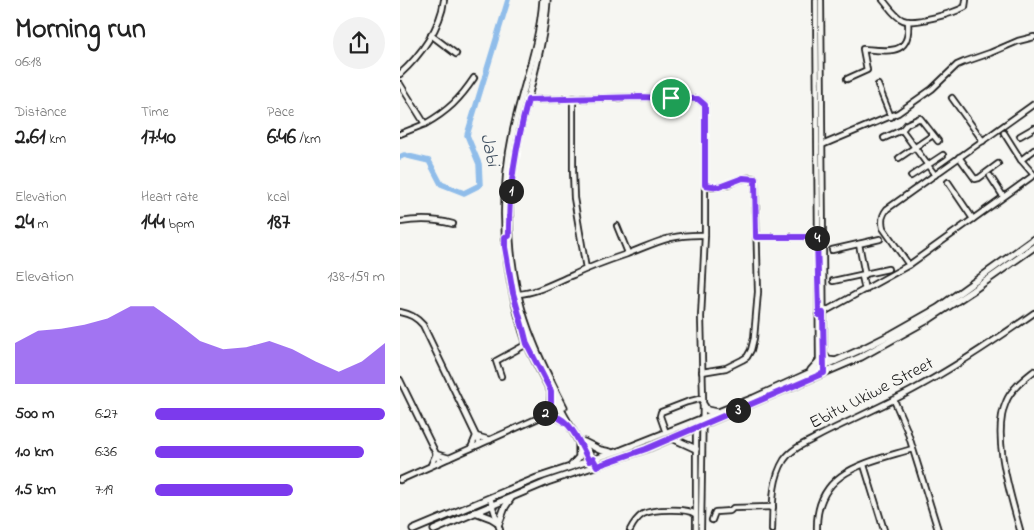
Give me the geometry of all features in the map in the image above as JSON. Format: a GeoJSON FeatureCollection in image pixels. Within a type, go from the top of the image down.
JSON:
{"type":"FeatureCollection","features":[{"type":"Feature","properties":{"kind":"main road"},"geometry":{"type":"LineString","coordinates":[[542,0],[538,35],[513,133],[505,201],[507,237],[522,313],[532,342],[562,407],[595,467]]}},
{"type":"Feature","properties":{"kind":"main road"},"geometry":{"type":"LineString","coordinates":[[547,0],[544,30],[513,168],[505,247],[513,293],[527,344],[551,391],[562,407],[568,423],[581,442],[600,450],[614,452]]}},
{"type":"Feature","properties":{"kind":"main road"},"geometry":{"type":"LineString","coordinates":[[413,530],[537,478],[666,433],[801,377],[821,371],[931,312],[1034,240]]}},
{"type":"Feature","properties":{"kind":"main road"},"geometry":{"type":"LineString","coordinates":[[434,530],[547,482],[632,454],[672,438],[821,371],[877,349],[918,327],[1034,247]]}},
{"type":"Feature","properties":{"kind":"main road"},"geometry":{"type":"LineString","coordinates":[[823,353],[828,360],[838,361]]}},
{"type":"Feature","properties":{"kind":"main road"},"geometry":{"type":"LineString","coordinates":[[801,377],[814,367],[819,360]]}},
{"type":"Feature","properties":{"kind":"main road"},"geometry":{"type":"LineString","coordinates":[[544,415],[550,408],[551,391]]}},
{"type":"Feature","properties":{"kind":"main road"},"geometry":{"type":"LineString","coordinates":[[703,401],[707,410],[716,412]]}},
{"type":"Feature","properties":{"kind":"main road"},"geometry":{"type":"LineString","coordinates":[[544,415],[555,416],[568,423]]}},
{"type":"Feature","properties":{"kind":"main road"},"geometry":{"type":"LineString","coordinates":[[672,438],[696,449]]}},
{"type":"Feature","properties":{"kind":"main road"},"geometry":{"type":"LineString","coordinates":[[570,466],[579,457],[581,442]]}},
{"type":"Feature","properties":{"kind":"main road"},"geometry":{"type":"LineString","coordinates":[[499,527],[505,507],[512,497]]}},
{"type":"Feature","properties":{"kind":"main road"},"geometry":{"type":"LineString","coordinates":[[475,512],[491,518],[499,527]]}},
{"type":"Feature","properties":{"kind":"street"},"geometry":{"type":"LineString","coordinates":[[400,74],[414,59],[431,35],[444,0]]}},
{"type":"Feature","properties":{"kind":"street"},"geometry":{"type":"LineString","coordinates":[[816,0],[817,237],[823,353],[821,371]]}},
{"type":"Feature","properties":{"kind":"street"},"geometry":{"type":"LineString","coordinates":[[821,0],[822,146],[819,360],[821,371]]}},
{"type":"Feature","properties":{"kind":"street"},"geometry":{"type":"LineString","coordinates":[[883,0],[897,16],[905,21],[934,18],[952,13],[965,7],[966,0]]}},
{"type":"Feature","properties":{"kind":"street"},"geometry":{"type":"LineString","coordinates":[[847,78],[867,70],[863,49],[891,50],[900,48],[906,43],[909,34],[908,21]]}},
{"type":"Feature","properties":{"kind":"street"},"geometry":{"type":"LineString","coordinates":[[431,35],[456,54]]}},
{"type":"Feature","properties":{"kind":"street"},"geometry":{"type":"LineString","coordinates":[[822,146],[892,117],[932,89],[957,66],[1018,41],[1034,37]]}},
{"type":"Feature","properties":{"kind":"street"},"geometry":{"type":"LineString","coordinates":[[400,134],[425,124],[444,113],[454,104],[474,78]]}},
{"type":"Feature","properties":{"kind":"street"},"geometry":{"type":"LineString","coordinates":[[400,84],[425,124]]}},
{"type":"Feature","properties":{"kind":"street"},"geometry":{"type":"LineString","coordinates":[[878,85],[892,117]]}},
{"type":"Feature","properties":{"kind":"street"},"geometry":{"type":"LineString","coordinates":[[528,100],[640,97],[700,100],[705,105],[705,235],[701,317],[703,401],[699,419],[701,530]]}},
{"type":"Feature","properties":{"kind":"street"},"geometry":{"type":"LineString","coordinates":[[573,98],[574,198],[586,269]]}},
{"type":"Feature","properties":{"kind":"street"},"geometry":{"type":"LineString","coordinates":[[952,98],[983,141]]}},
{"type":"Feature","properties":{"kind":"street"},"geometry":{"type":"LineString","coordinates":[[909,265],[883,228],[881,221],[887,209],[1034,104]]}},
{"type":"Feature","properties":{"kind":"street"},"geometry":{"type":"LineString","coordinates":[[884,138],[902,130],[907,124],[920,118],[938,141]]}},
{"type":"Feature","properties":{"kind":"street"},"geometry":{"type":"LineString","coordinates":[[1020,136],[1034,128]]}},
{"type":"Feature","properties":{"kind":"street"},"geometry":{"type":"LineString","coordinates":[[902,130],[935,175]]}},
{"type":"Feature","properties":{"kind":"street"},"geometry":{"type":"LineString","coordinates":[[821,314],[909,265],[1034,175],[1021,160],[1004,133]]}},
{"type":"Feature","properties":{"kind":"street"},"geometry":{"type":"LineString","coordinates":[[899,158],[933,135]]}},
{"type":"Feature","properties":{"kind":"street"},"geometry":{"type":"LineString","coordinates":[[1021,160],[1034,150]]}},
{"type":"Feature","properties":{"kind":"street"},"geometry":{"type":"LineString","coordinates":[[911,176],[943,155]]}},
{"type":"Feature","properties":{"kind":"street"},"geometry":{"type":"LineString","coordinates":[[959,158],[975,179],[998,164]]}},
{"type":"Feature","properties":{"kind":"street"},"geometry":{"type":"LineString","coordinates":[[990,176],[1003,196]]}},
{"type":"Feature","properties":{"kind":"street"},"geometry":{"type":"LineString","coordinates":[[702,372],[726,368],[747,357],[754,338],[758,292],[755,179],[743,178],[719,187],[705,185]]}},
{"type":"Feature","properties":{"kind":"street"},"geometry":{"type":"LineString","coordinates":[[948,182],[973,219]]}},
{"type":"Feature","properties":{"kind":"street"},"geometry":{"type":"LineString","coordinates":[[400,222],[426,219],[441,220],[453,224]]}},
{"type":"Feature","properties":{"kind":"street"},"geometry":{"type":"LineString","coordinates":[[617,226],[628,253]]}},
{"type":"Feature","properties":{"kind":"street"},"geometry":{"type":"LineString","coordinates":[[518,294],[543,288],[656,241],[674,236],[705,235]]}},
{"type":"Feature","properties":{"kind":"street"},"geometry":{"type":"LineString","coordinates":[[756,237],[817,237]]}},
{"type":"Feature","properties":{"kind":"street"},"geometry":{"type":"LineString","coordinates":[[832,250],[880,239]]}},
{"type":"Feature","properties":{"kind":"street"},"geometry":{"type":"LineString","coordinates":[[859,244],[865,290]]}},
{"type":"Feature","properties":{"kind":"street"},"geometry":{"type":"LineString","coordinates":[[833,281],[888,269]]}},
{"type":"Feature","properties":{"kind":"street"},"geometry":{"type":"LineString","coordinates":[[400,312],[409,314],[423,325],[480,444]]}},
{"type":"Feature","properties":{"kind":"street","name":"Ebitu Ukiwe Street"},"geometry":{"type":"LineString","coordinates":[[772,530],[775,479],[785,459],[790,454],[838,426],[894,400],[970,357],[1034,313]]}},
{"type":"Feature","properties":{"kind":"street"},"geometry":{"type":"LineString","coordinates":[[501,376],[496,361],[527,344]]}},
{"type":"Feature","properties":{"kind":"street"},"geometry":{"type":"LineString","coordinates":[[1020,530],[1006,480],[1001,437],[1002,417],[1006,401],[1014,388],[1034,371]]}},
{"type":"Feature","properties":{"kind":"street"},"geometry":{"type":"LineString","coordinates":[[400,380],[440,462]]}},
{"type":"Feature","properties":{"kind":"street"},"geometry":{"type":"LineString","coordinates":[[894,400],[903,419],[938,530]]}},
{"type":"Feature","properties":{"kind":"street"},"geometry":{"type":"LineString","coordinates":[[666,433],[660,416],[661,412],[687,402],[703,401]]}},
{"type":"Feature","properties":{"kind":"street"},"geometry":{"type":"LineString","coordinates":[[400,480],[562,407]]}},
{"type":"Feature","properties":{"kind":"street"},"geometry":{"type":"LineString","coordinates":[[696,530],[696,449],[699,426]]}},
{"type":"Feature","properties":{"kind":"street"},"geometry":{"type":"LineString","coordinates":[[476,436],[490,440]]}},
{"type":"Feature","properties":{"kind":"street"},"geometry":{"type":"LineString","coordinates":[[471,448],[476,436]]}},
{"type":"Feature","properties":{"kind":"street"},"geometry":{"type":"LineString","coordinates":[[817,530],[817,509],[824,494],[838,478],[864,465],[912,449]]}},
{"type":"Feature","properties":{"kind":"street"},"geometry":{"type":"LineString","coordinates":[[436,454],[449,458]]}},
{"type":"Feature","properties":{"kind":"street"},"geometry":{"type":"LineString","coordinates":[[431,466],[436,454]]}},
{"type":"Feature","properties":{"kind":"street"},"geometry":{"type":"LineString","coordinates":[[864,465],[884,530]]}},
{"type":"Feature","properties":{"kind":"street"},"geometry":{"type":"LineString","coordinates":[[490,498],[499,527]]}},
{"type":"Feature","properties":{"kind":"street"},"geometry":{"type":"LineString","coordinates":[[687,510],[696,502]]}},
{"type":"Feature","properties":{"kind":"street"},"geometry":{"type":"LineString","coordinates":[[712,520],[715,512],[730,511],[732,508],[773,507]]}},
{"type":"Feature","properties":{"kind":"street"},"geometry":{"type":"LineString","coordinates":[[630,530],[637,519],[648,512],[687,510],[695,514]]}},
{"type":"Feature","properties":{"kind":"waterway","name":"Jabi"},"geometry":{"type":"LineString","coordinates":[[400,157],[404,155],[429,161],[441,184],[464,193],[480,185],[479,164],[467,135],[508,0]]}},
{"type":"Feature","properties":{"kind":"route"},"geometry":{"type":"LineString","coordinates":[[671,98],[698,99],[705,105],[705,185],[719,187],[743,178],[755,179],[756,237],[817,237],[819,315],[823,313],[824,373],[646,449],[597,466],[593,459],[589,461],[568,423],[550,414],[544,415],[550,408],[551,391],[527,344],[513,293],[508,269],[505,237],[509,236],[513,168],[519,135],[528,100],[671,98]]}}]}
